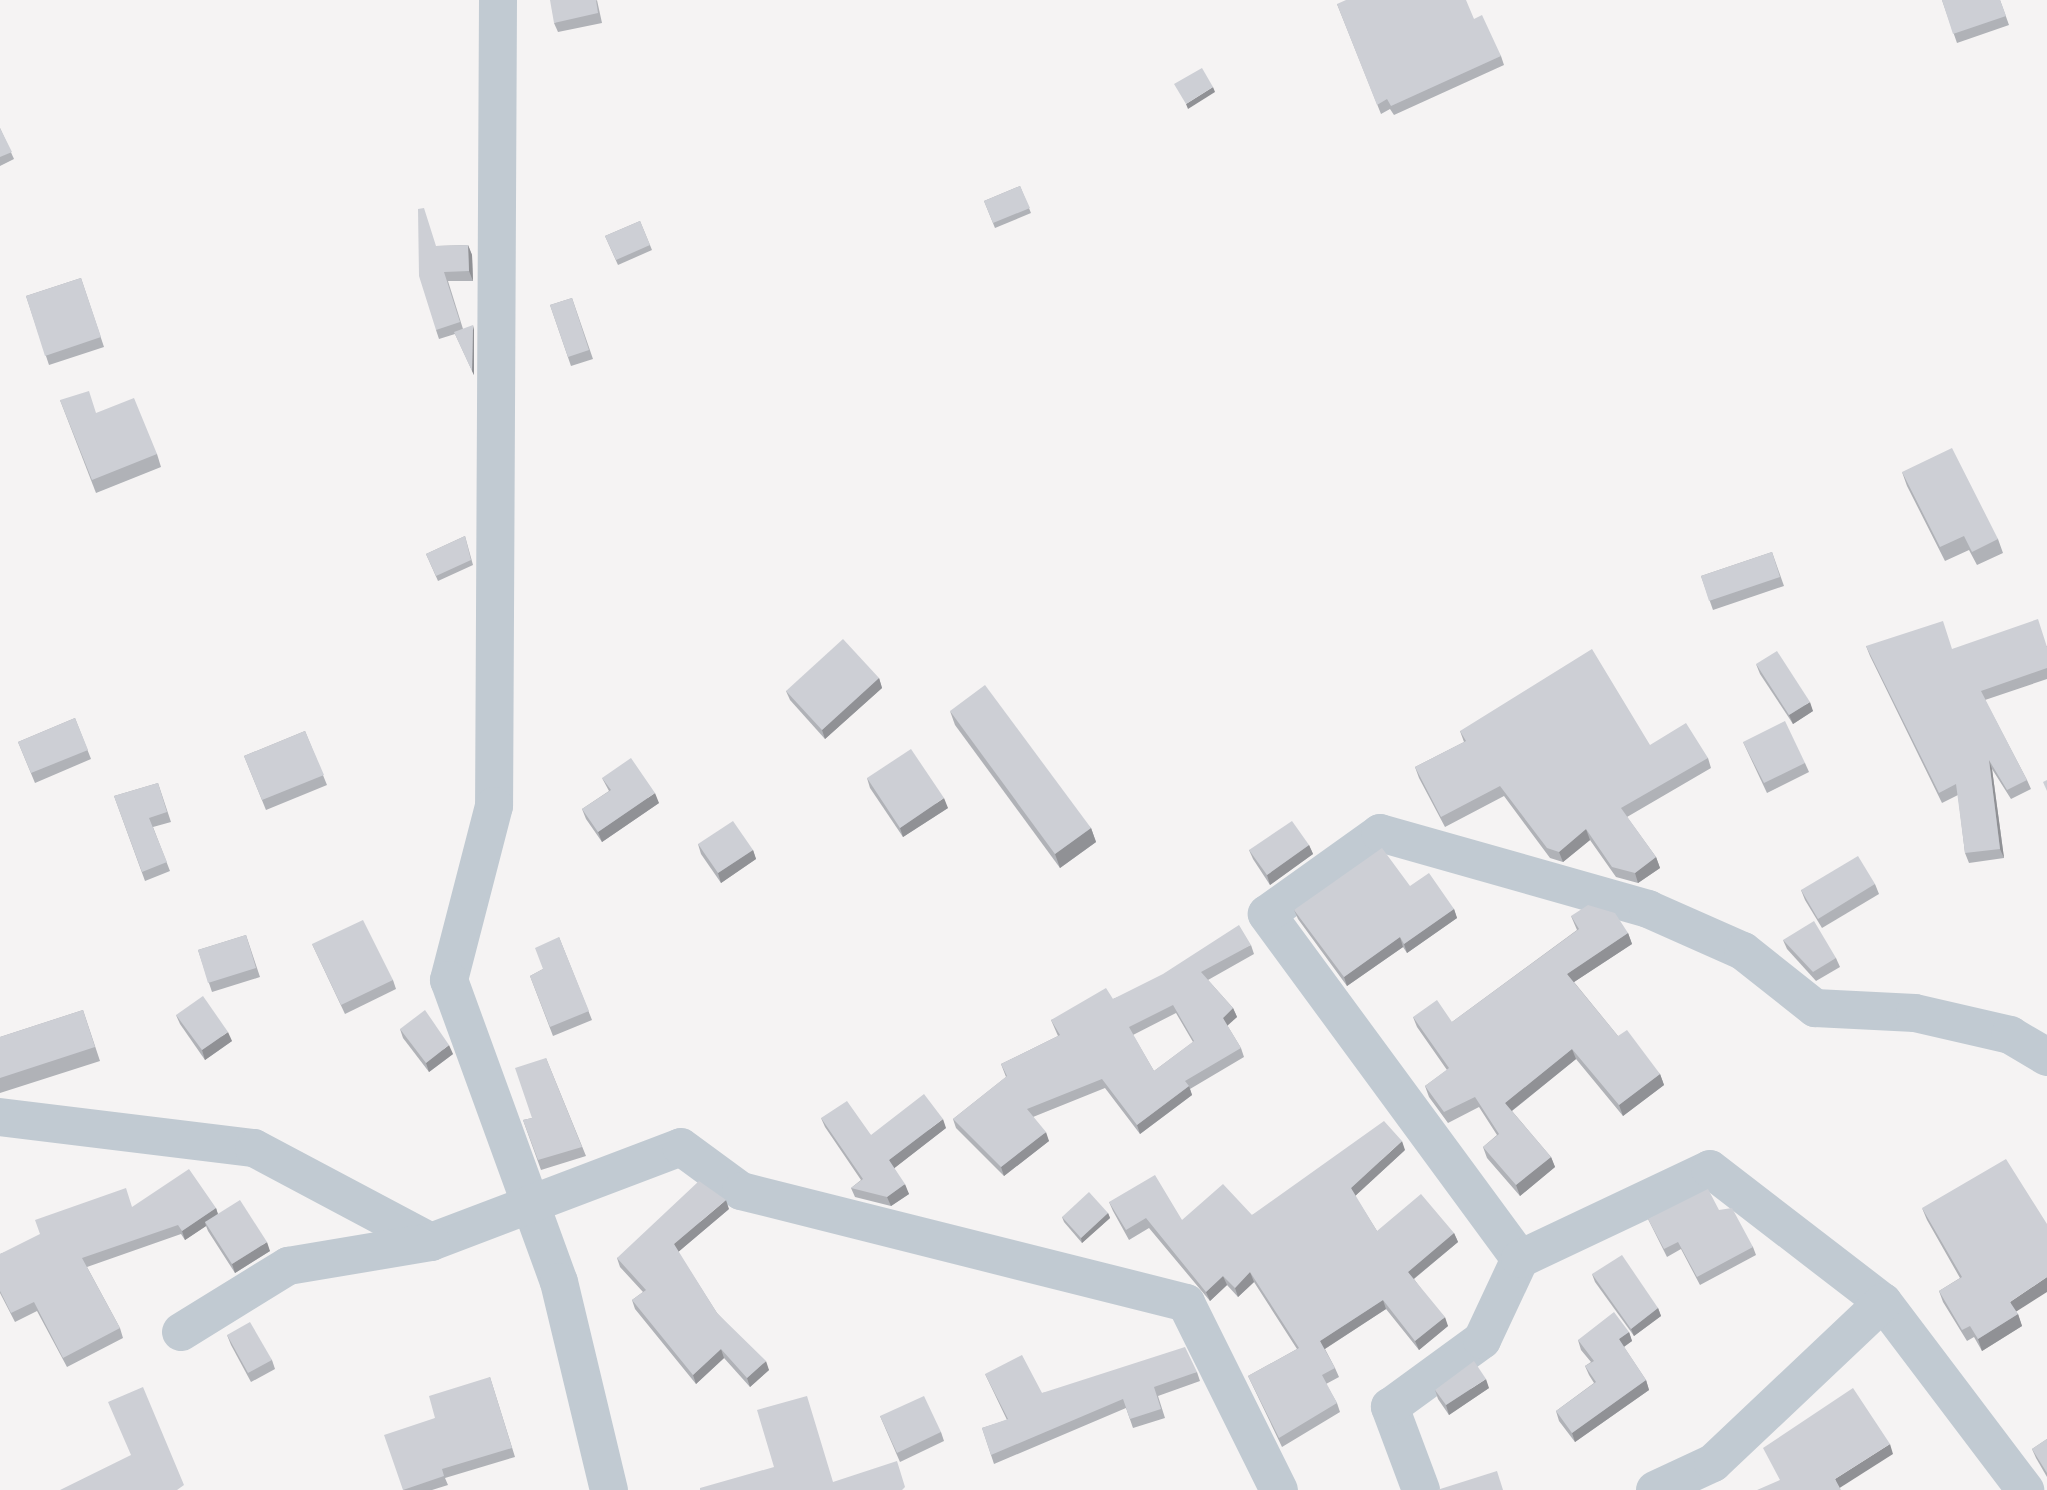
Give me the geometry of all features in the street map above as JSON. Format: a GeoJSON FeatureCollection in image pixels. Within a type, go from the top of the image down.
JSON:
{"type":"FeatureCollection","features":[{"type":"Feature","properties":{"kind":"street"},"geometry":{"type":"LineString","coordinates":[[498,0],[494,806],[449,980],[559,1282],[609,1490]]}},
{"type":"Feature","properties":{"kind":"street"},"geometry":{"type":"LineString","coordinates":[[1520,1259],[1267,914],[1380,833],[1648,909],[1743,951],[1815,1008],[1915,1013],[2010,1035],[2047,1057]]}},
{"type":"Feature","properties":{"kind":"street"},"geometry":{"type":"LineString","coordinates":[[0,1117],[254,1148],[431,1242]]}},
{"type":"Feature","properties":{"kind":"street"},"geometry":{"type":"LineString","coordinates":[[181,1332],[288,1266],[431,1242],[681,1147],[741,1191],[1186,1303],[1279,1490]]}},
{"type":"Feature","properties":{"kind":"street"},"geometry":{"type":"LineString","coordinates":[[1421,1490],[1390,1407],[1482,1340],[1520,1259],[1710,1169],[1883,1302],[2025,1490]]}},
{"type":"Feature","properties":{"kind":"street"},"geometry":{"type":"LineString","coordinates":[[1655,1490],[1713,1463],[1883,1302]]}},
{"type":"Feature","properties":{"kind":"building"},"geometry":{"type":"Polygon","coordinates":[[[550,0],[596,0],[598,13],[554,23],[550,0]]]}},
{"type":"Feature","properties":{"kind":"building"},"geometry":{"type":"Polygon","coordinates":[[[1346,0],[1466,0],[1474,19],[1482,15],[1501,56],[1391,106],[1387,99],[1377,105],[1337,4],[1346,0]]]}},
{"type":"Feature","properties":{"kind":"building"},"geometry":{"type":"Polygon","coordinates":[[[1942,0],[2000,0],[2006,16],[1953,34],[1942,0]]]}},
{"type":"Feature","properties":{"kind":"building"},"geometry":{"type":"Polygon","coordinates":[[[1202,68],[1213,87],[1186,104],[1174,84],[1202,68]]]}},
{"type":"Feature","properties":{"kind":"building"},"geometry":{"type":"Polygon","coordinates":[[[0,128],[12,152],[0,157],[0,128]]]}},
{"type":"Feature","properties":{"kind":"building"},"geometry":{"type":"Polygon","coordinates":[[[1020,186],[1030,208],[993,223],[984,201],[1020,186]]]}},
{"type":"Feature","properties":{"kind":"building"},"geometry":{"type":"Polygon","coordinates":[[[424,208],[436,246],[468,245],[469,271],[444,272],[460,322],[436,330],[419,276],[418,209],[424,208]]]}},
{"type":"Feature","properties":{"kind":"building"},"geometry":{"type":"Polygon","coordinates":[[[640,221],[650,245],[616,260],[605,236],[640,221]]]}},
{"type":"Feature","properties":{"kind":"building"},"geometry":{"type":"Polygon","coordinates":[[[81,278],[101,337],[45,356],[26,296],[81,278]]]}},
{"type":"Feature","properties":{"kind":"building"},"geometry":{"type":"Polygon","coordinates":[[[572,298],[589,350],[568,357],[550,305],[572,298]]]}},
{"type":"Feature","properties":{"kind":"building"},"geometry":{"type":"Polygon","coordinates":[[[473,325],[472,371],[454,332],[473,325]]]}},
{"type":"Feature","properties":{"kind":"building"},"geometry":{"type":"Polygon","coordinates":[[[89,391],[96,413],[134,398],[157,454],[92,480],[60,400],[89,391]]]}},
{"type":"Feature","properties":{"kind":"building"},"geometry":{"type":"Polygon","coordinates":[[[1952,448],[1998,539],[1972,552],[1964,536],[1940,547],[1902,472],[1952,448]]]}},
{"type":"Feature","properties":{"kind":"building"},"geometry":{"type":"Polygon","coordinates":[[[465,536],[471,560],[436,576],[426,554],[465,536]]]}},
{"type":"Feature","properties":{"kind":"building"},"geometry":{"type":"Polygon","coordinates":[[[1772,552],[1780,577],[1709,601],[1701,576],[1772,552]]]}},
{"type":"Feature","properties":{"kind":"building"},"geometry":{"type":"Polygon","coordinates":[[[2038,619],[2047,647],[2047,668],[1981,691],[2027,780],[2007,790],[1989,760],[2000,849],[1965,853],[1956,784],[1939,793],[1866,646],[1943,621],[1952,649],[2038,619]]]}},
{"type":"Feature","properties":{"kind":"building"},"geometry":{"type":"Polygon","coordinates":[[[843,639],[879,678],[822,730],[786,691],[843,639]]]}},
{"type":"Feature","properties":{"kind":"building"},"geometry":{"type":"Polygon","coordinates":[[[1592,649],[1650,745],[1686,723],[1708,758],[1621,808],[1656,857],[1635,873],[1612,867],[1586,829],[1559,852],[1547,848],[1500,786],[1441,817],[1415,767],[1466,741],[1460,731],[1592,649]]]}},
{"type":"Feature","properties":{"kind":"building"},"geometry":{"type":"Polygon","coordinates":[[[1777,651],[1810,702],[1789,715],[1756,664],[1777,651]]]}},
{"type":"Feature","properties":{"kind":"building"},"geometry":{"type":"Polygon","coordinates":[[[985,685],[1091,828],[1055,854],[950,711],[985,685]]]}},
{"type":"Feature","properties":{"kind":"building"},"geometry":{"type":"Polygon","coordinates":[[[75,718],[88,750],[31,773],[18,742],[75,718]]]}},
{"type":"Feature","properties":{"kind":"building"},"geometry":{"type":"Polygon","coordinates":[[[1785,721],[1805,763],[1764,783],[1743,742],[1785,721]]]}},
{"type":"Feature","properties":{"kind":"building"},"geometry":{"type":"Polygon","coordinates":[[[305,731],[324,775],[262,800],[244,756],[305,731]]]}},
{"type":"Feature","properties":{"kind":"building"},"geometry":{"type":"Polygon","coordinates":[[[911,749],[944,798],[900,828],[867,778],[911,749]]]}},
{"type":"Feature","properties":{"kind":"building"},"geometry":{"type":"Polygon","coordinates":[[[631,758],[655,793],[598,832],[582,809],[611,790],[602,778],[631,758]]]}},
{"type":"Feature","properties":{"kind":"building"},"geometry":{"type":"Polygon","coordinates":[[[158,783],[167,812],[149,818],[167,862],[142,872],[114,796],[158,783]]]}},
{"type":"Feature","properties":{"kind":"building"},"geometry":{"type":"Polygon","coordinates":[[[733,821],[753,850],[718,873],[698,844],[733,821]]]}},
{"type":"Feature","properties":{"kind":"building"},"geometry":{"type":"Polygon","coordinates":[[[1292,821],[1309,845],[1267,875],[1249,850],[1292,821]]]}},
{"type":"Feature","properties":{"kind":"building"},"geometry":{"type":"Polygon","coordinates":[[[1382,848],[1410,886],[1429,873],[1454,909],[1404,944],[1400,937],[1344,977],[1294,910],[1382,848]]]}},
{"type":"Feature","properties":{"kind":"building"},"geometry":{"type":"Polygon","coordinates":[[[1858,856],[1875,884],[1818,919],[1801,890],[1858,856]]]}},
{"type":"Feature","properties":{"kind":"building"},"geometry":{"type":"Polygon","coordinates":[[[1588,905],[1615,913],[1628,933],[1567,974],[1618,1036],[1627,1030],[1660,1074],[1619,1105],[1572,1049],[1505,1103],[1551,1157],[1516,1185],[1483,1147],[1499,1134],[1475,1097],[1444,1112],[1425,1086],[1449,1068],[1413,1017],[1437,1000],[1452,1022],[1579,929],[1571,916],[1588,905]]]}},
{"type":"Feature","properties":{"kind":"building"},"geometry":{"type":"Polygon","coordinates":[[[363,920],[393,980],[341,1005],[312,944],[363,920]]]}},
{"type":"Feature","properties":{"kind":"building"},"geometry":{"type":"Polygon","coordinates":[[[1814,921],[1836,958],[1813,972],[1783,940],[1814,921]]]}},
{"type":"Feature","properties":{"kind":"building"},"geometry":{"type":"Polygon","coordinates":[[[1239,925],[1251,945],[1201,972],[1233,1008],[1223,1018],[1241,1048],[1185,1081],[1189,1086],[1137,1125],[1102,1079],[1027,1109],[1046,1132],[1001,1167],[953,1119],[1007,1076],[1001,1064],[1060,1035],[1051,1020],[1106,988],[1113,999],[1163,974],[1239,925]],[[1173,1005],[1129,1027],[1154,1071],[1194,1041],[1173,1005]]]}},
{"type":"Feature","properties":{"kind":"building"},"geometry":{"type":"Polygon","coordinates":[[[246,935],[256,968],[208,983],[198,950],[246,935]]]}},
{"type":"Feature","properties":{"kind":"building"},"geometry":{"type":"Polygon","coordinates":[[[559,937],[589,1011],[550,1027],[530,976],[543,969],[535,948],[559,937]]]}},
{"type":"Feature","properties":{"kind":"building"},"geometry":{"type":"Polygon","coordinates":[[[203,996],[228,1032],[202,1050],[176,1015],[203,996]]]}},
{"type":"Feature","properties":{"kind":"building"},"geometry":{"type":"Polygon","coordinates":[[[83,1010],[95,1047],[0,1078],[0,1037],[83,1010]]]}},
{"type":"Feature","properties":{"kind":"building"},"geometry":{"type":"Polygon","coordinates":[[[425,1010],[449,1045],[426,1063],[400,1029],[425,1010]]]}},
{"type":"Feature","properties":{"kind":"building"},"geometry":{"type":"Polygon","coordinates":[[[546,1058],[582,1147],[538,1160],[523,1120],[532,1118],[515,1068],[546,1058]]]}},
{"type":"Feature","properties":{"kind":"building"},"geometry":{"type":"Polygon","coordinates":[[[924,1094],[943,1119],[889,1160],[905,1184],[887,1197],[851,1188],[863,1179],[821,1118],[847,1101],[871,1135],[924,1094]]]}},
{"type":"Feature","properties":{"kind":"building"},"geometry":{"type":"Polygon","coordinates":[[[1384,1121],[1402,1141],[1351,1188],[1377,1231],[1421,1194],[1454,1233],[1408,1272],[1445,1317],[1415,1341],[1383,1300],[1320,1341],[1335,1368],[1322,1375],[1337,1403],[1279,1438],[1248,1376],[1299,1348],[1250,1272],[1235,1288],[1223,1276],[1206,1292],[1146,1218],[1126,1230],[1109,1202],[1155,1175],[1182,1220],[1223,1184],[1252,1215],[1384,1121]]]}},
{"type":"Feature","properties":{"kind":"building"},"geometry":{"type":"Polygon","coordinates":[[[2006,1159],[2047,1224],[2047,1277],[2010,1302],[2018,1314],[1978,1339],[1970,1326],[1962,1330],[1939,1291],[1962,1277],[1922,1208],[2006,1159]]]}},
{"type":"Feature","properties":{"kind":"building"},"geometry":{"type":"Polygon","coordinates":[[[189,1169],[216,1208],[182,1231],[178,1225],[82,1258],[120,1328],[63,1358],[34,1302],[11,1313],[0,1291],[0,1254],[40,1234],[35,1220],[126,1188],[132,1207],[189,1169]]]}},
{"type":"Feature","properties":{"kind":"building"},"geometry":{"type":"Polygon","coordinates":[[[699,1181],[726,1200],[674,1244],[717,1313],[766,1361],[747,1378],[721,1349],[693,1375],[632,1300],[646,1290],[617,1258],[699,1181]]]}},
{"type":"Feature","properties":{"kind":"building"},"geometry":{"type":"Polygon","coordinates":[[[1708,1189],[1719,1210],[1732,1208],[1753,1247],[1697,1277],[1678,1242],[1664,1249],[1648,1219],[1708,1189]]]}},
{"type":"Feature","properties":{"kind":"building"},"geometry":{"type":"Polygon","coordinates":[[[1089,1192],[1108,1213],[1081,1238],[1062,1217],[1089,1192]]]}},
{"type":"Feature","properties":{"kind":"building"},"geometry":{"type":"Polygon","coordinates":[[[240,1200],[267,1242],[232,1264],[205,1222],[240,1200]]]}},
{"type":"Feature","properties":{"kind":"building"},"geometry":{"type":"Polygon","coordinates":[[[1622,1255],[1658,1308],[1631,1329],[1592,1274],[1622,1255]]]}},
{"type":"Feature","properties":{"kind":"building"},"geometry":{"type":"Polygon","coordinates":[[[1614,1312],[1629,1332],[1619,1339],[1646,1380],[1572,1433],[1556,1411],[1596,1382],[1585,1366],[1594,1361],[1578,1340],[1614,1312]]]}},
{"type":"Feature","properties":{"kind":"building"},"geometry":{"type":"Polygon","coordinates":[[[250,1322],[272,1360],[248,1373],[227,1335],[250,1322]]]}},
{"type":"Feature","properties":{"kind":"building"},"geometry":{"type":"Polygon","coordinates":[[[1185,1347],[1197,1372],[1154,1387],[1161,1409],[1130,1419],[1123,1399],[991,1455],[982,1428],[1008,1419],[985,1374],[1022,1355],[1042,1393],[1185,1347]]]}},
{"type":"Feature","properties":{"kind":"building"},"geometry":{"type":"Polygon","coordinates":[[[1474,1361],[1486,1379],[1446,1405],[1435,1390],[1474,1361]]]}},
{"type":"Feature","properties":{"kind":"building"},"geometry":{"type":"Polygon","coordinates":[[[490,1377],[512,1448],[442,1469],[444,1476],[403,1490],[384,1435],[435,1418],[429,1396],[490,1377]]]}},
{"type":"Feature","properties":{"kind":"building"},"geometry":{"type":"Polygon","coordinates":[[[143,1387],[184,1485],[177,1490],[60,1490],[131,1455],[108,1402],[143,1387]]]}},
{"type":"Feature","properties":{"kind":"building"},"geometry":{"type":"Polygon","coordinates":[[[1853,1388],[1890,1444],[1835,1479],[1841,1490],[1757,1490],[1780,1480],[1763,1448],[1853,1388]]]}},
{"type":"Feature","properties":{"kind":"building"},"geometry":{"type":"Polygon","coordinates":[[[807,1396],[833,1482],[897,1461],[905,1487],[902,1490],[700,1490],[774,1467],[757,1410],[807,1396]]]}},
{"type":"Feature","properties":{"kind":"building"},"geometry":{"type":"Polygon","coordinates":[[[924,1396],[941,1432],[897,1453],[880,1416],[924,1396]]]}},
{"type":"Feature","properties":{"kind":"building"},"geometry":{"type":"Polygon","coordinates":[[[2047,1439],[2047,1473],[2032,1449],[2047,1439]]]}},
{"type":"Feature","properties":{"kind":"building"},"geometry":{"type":"Polygon","coordinates":[[[1497,1471],[1503,1490],[1437,1490],[1497,1471]]]}}]}
